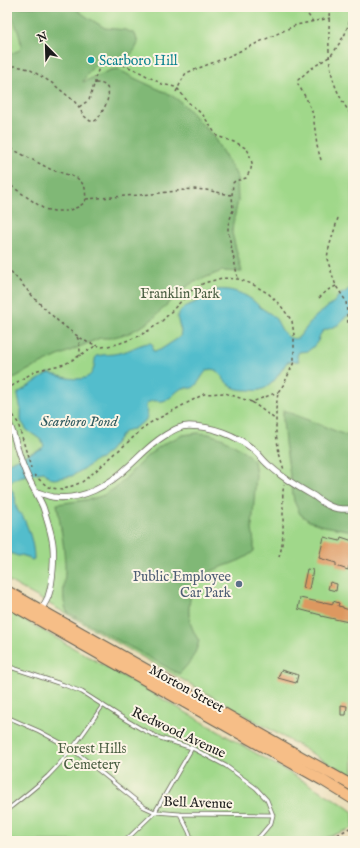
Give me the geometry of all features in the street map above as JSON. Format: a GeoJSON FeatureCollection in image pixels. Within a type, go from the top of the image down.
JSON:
{"type":"FeatureCollection","features":[{"type":"Feature","properties":{"kind":"highway","name":"Morton Street"},"geometry":{"type":"LineString","coordinates":[[7,591],[353,786]]}},
{"type":"Feature","properties":{"kind":"highway","name":"Morton Street"},"geometry":{"type":"LineString","coordinates":[[7,602],[353,799]]}},
{"type":"Feature","properties":{"kind":"street"},"geometry":{"type":"LineString","coordinates":[[7,419],[28,479],[43,508],[52,540],[53,564],[51,588],[48,599],[41,610]]}},
{"type":"Feature","properties":{"kind":"street"},"geometry":{"type":"LineString","coordinates":[[36,492],[61,498],[79,496],[99,488],[112,481],[159,439],[178,428],[199,426],[229,435],[254,450],[269,466],[286,480],[333,508],[353,509]]}},
{"type":"Feature","properties":{"kind":"lane","name":"Redwood Avenue"},"geometry":{"type":"LineString","coordinates":[[7,666],[82,692],[143,730],[160,738],[192,748],[226,766],[256,788],[267,800],[273,815]]}},
{"type":"Feature","properties":{"kind":"lane"},"geometry":{"type":"LineString","coordinates":[[7,810],[48,776],[72,749],[103,705]]}},
{"type":"Feature","properties":{"kind":"lane","name":"Bell Avenue"},"geometry":{"type":"LineString","coordinates":[[7,717],[72,749],[144,807],[155,812],[180,814],[273,815]]}},
{"type":"Feature","properties":{"kind":"lane"},"geometry":{"type":"LineString","coordinates":[[125,841],[155,812],[192,748]]}},
{"type":"Feature","properties":{"kind":"lane"},"geometry":{"type":"LineString","coordinates":[[7,802],[13,805]]}},
{"type":"Feature","properties":{"kind":"lane"},"geometry":{"type":"LineString","coordinates":[[180,814],[192,841]]}},
{"type":"Feature","properties":{"kind":"lane"},"geometry":{"type":"LineString","coordinates":[[253,841],[260,836],[271,823],[273,815]]}},
{"type":"Feature","properties":{"kind":"path"},"geometry":{"type":"LineString","coordinates":[[299,7],[310,16],[313,22]]}},
{"type":"Feature","properties":{"kind":"path"},"geometry":{"type":"LineString","coordinates":[[329,7],[329,57],[332,73],[340,96],[353,117]]}},
{"type":"Feature","properties":{"kind":"path"},"geometry":{"type":"LineString","coordinates":[[321,160],[317,146],[313,114],[299,87],[298,82],[300,78],[309,70],[329,57],[336,49],[345,34],[353,12],[346,7]]}},
{"type":"Feature","properties":{"kind":"path"},"geometry":{"type":"LineString","coordinates":[[176,92],[186,73],[225,58],[291,28],[330,18]]}},
{"type":"Feature","properties":{"kind":"path"},"geometry":{"type":"LineString","coordinates":[[79,107],[89,100],[99,68],[112,62],[117,63],[134,69],[162,84],[175,87],[188,102],[203,115],[217,136],[237,143],[247,149],[252,163],[251,169],[246,178],[233,183],[233,210],[228,225],[238,279]]}},
{"type":"Feature","properties":{"kind":"path"},"geometry":{"type":"LineString","coordinates":[[7,66],[23,67],[34,72],[57,87],[74,101],[83,115],[90,121],[94,122],[98,119],[104,108],[109,94],[103,83],[95,84]]}},
{"type":"Feature","properties":{"kind":"path"},"geometry":{"type":"LineString","coordinates":[[7,144],[12,149],[50,169],[77,178],[85,188],[86,199],[84,203],[78,207],[66,211],[44,209],[7,183]]}},
{"type":"Feature","properties":{"kind":"path"},"geometry":{"type":"LineString","coordinates":[[86,199],[152,194],[192,189],[232,195]]}},
{"type":"Feature","properties":{"kind":"path"},"geometry":{"type":"LineString","coordinates":[[338,218],[327,256],[336,286],[346,301],[348,323],[353,329]]}},
{"type":"Feature","properties":{"kind":"path"},"geometry":{"type":"LineString","coordinates":[[7,268],[35,299],[59,322],[87,342],[102,347],[118,344],[152,329],[162,321],[191,291],[204,283],[222,278],[238,279],[252,284],[269,294],[281,306],[292,320],[294,335],[294,362],[284,384],[278,392],[252,402]]}},
{"type":"Feature","properties":{"kind":"path"},"geometry":{"type":"LineString","coordinates":[[319,298],[328,290],[336,286]]}},
{"type":"Feature","properties":{"kind":"path"},"geometry":{"type":"LineString","coordinates":[[76,335],[79,340],[80,356]]}},
{"type":"Feature","properties":{"kind":"path"},"geometry":{"type":"LineString","coordinates":[[7,390],[20,380],[38,370],[65,364],[97,345]]}},
{"type":"Feature","properties":{"kind":"path"},"geometry":{"type":"LineString","coordinates":[[278,392],[276,433],[279,453],[286,480],[282,497],[282,548],[279,557]]}},
{"type":"Feature","properties":{"kind":"path"},"geometry":{"type":"LineString","coordinates":[[26,453],[33,474],[48,487],[62,490],[82,482],[148,424],[204,394],[225,393],[252,402],[276,420]]}},
{"type":"Feature","properties":{"kind":"path"},"geometry":{"type":"LineString","coordinates":[[327,841],[353,826]]}},
{"type":"Feature","properties":{"kind":"green space","name":"Franklin Park"},"geometry":{"type":"Polygon","coordinates":[[[7,7],[353,7],[353,776],[7,580],[7,7]]]}},
{"type":"Feature","properties":{"kind":"green space"},"geometry":{"type":"Polygon","coordinates":[[[8,7],[73,7],[105,28],[126,30],[135,34],[138,43],[132,54],[120,59],[101,61],[90,70],[83,82],[111,70],[118,69],[171,95],[182,103],[213,136],[237,176],[238,201],[232,233],[242,272],[222,271],[192,283],[179,292],[154,318],[144,325],[129,333],[110,338],[100,338],[28,370],[7,382],[7,55],[20,50],[21,46],[17,28],[8,7]]]}},
{"type":"Feature","properties":{"kind":"green space"},"geometry":{"type":"Polygon","coordinates":[[[283,410],[353,438],[353,531],[324,526],[309,521],[300,514],[294,501],[285,443],[283,410]]]}},
{"type":"Feature","properties":{"kind":"green space"},"geometry":{"type":"Polygon","coordinates":[[[197,433],[209,434],[224,439],[245,452],[254,461],[256,475],[252,528],[254,551],[236,562],[208,573],[200,579],[194,587],[190,599],[189,616],[193,631],[199,641],[192,659],[179,674],[67,612],[64,600],[65,569],[63,541],[57,504],[92,499],[104,495],[117,487],[148,455],[165,443],[183,435],[197,433]]]}},
{"type":"Feature","properties":{"kind":"green space","name":"Forest Hills Cemetery"},"geometry":{"type":"Polygon","coordinates":[[[7,610],[341,803],[353,812],[353,828],[317,841],[7,841],[7,610]]]}},
{"type":"Feature","properties":{"kind":"water","name":"Scarboro Pond"},"geometry":{"type":"Polygon","coordinates":[[[353,286],[353,312],[343,319],[338,325],[323,331],[318,341],[308,351],[299,352],[297,356],[299,361],[287,362],[276,379],[269,386],[260,390],[237,389],[228,384],[217,371],[211,369],[208,370],[192,388],[180,389],[166,400],[152,401],[148,403],[146,405],[147,417],[145,421],[133,429],[123,433],[101,459],[94,461],[72,476],[54,479],[50,478],[44,472],[26,475],[13,480],[10,486],[15,497],[17,509],[23,517],[29,532],[34,559],[32,560],[22,555],[18,556],[7,552],[7,464],[44,446],[41,440],[27,430],[21,421],[18,393],[49,373],[77,379],[87,377],[92,372],[96,356],[123,352],[147,343],[151,343],[153,345],[152,350],[160,350],[180,337],[181,331],[177,317],[181,311],[213,291],[228,290],[247,296],[270,313],[285,334],[294,339],[298,338],[316,316],[335,301],[339,295],[353,286]]]}},
{"type":"Feature","properties":{"kind":"building"},"geometry":{"type":"Polygon","coordinates":[[[324,537],[340,541],[341,537],[353,541],[353,567],[349,566],[348,570],[336,566],[336,563],[319,558],[324,537]]]}},
{"type":"Feature","properties":{"kind":"building"},"geometry":{"type":"Polygon","coordinates":[[[307,569],[313,570],[309,589],[303,588],[307,569]]]}},
{"type":"Feature","properties":{"kind":"building"},"geometry":{"type":"Polygon","coordinates":[[[330,582],[337,584],[336,591],[328,589],[330,582]]]}},
{"type":"Feature","properties":{"kind":"building"},"geometry":{"type":"Polygon","coordinates":[[[300,598],[323,603],[333,604],[333,601],[339,603],[338,606],[353,611],[353,623],[298,609],[300,598]]]}},
{"type":"Feature","properties":{"kind":"building"},"geometry":{"type":"Polygon","coordinates":[[[281,670],[298,675],[296,683],[278,678],[281,670]]]}},
{"type":"Feature","properties":{"kind":"building"},"geometry":{"type":"Polygon","coordinates":[[[341,705],[347,706],[346,715],[341,715],[341,705]]]}},
{"type":"Feature","properties":{"kind":"place","name":"Scarboro Hill"},"geometry":{"type":"Point","coordinates":[91,60]}},
{"type":"Feature","properties":{"kind":"place","name":"Public Employee Car Park"},"geometry":{"type":"Point","coordinates":[239,584]}}]}
